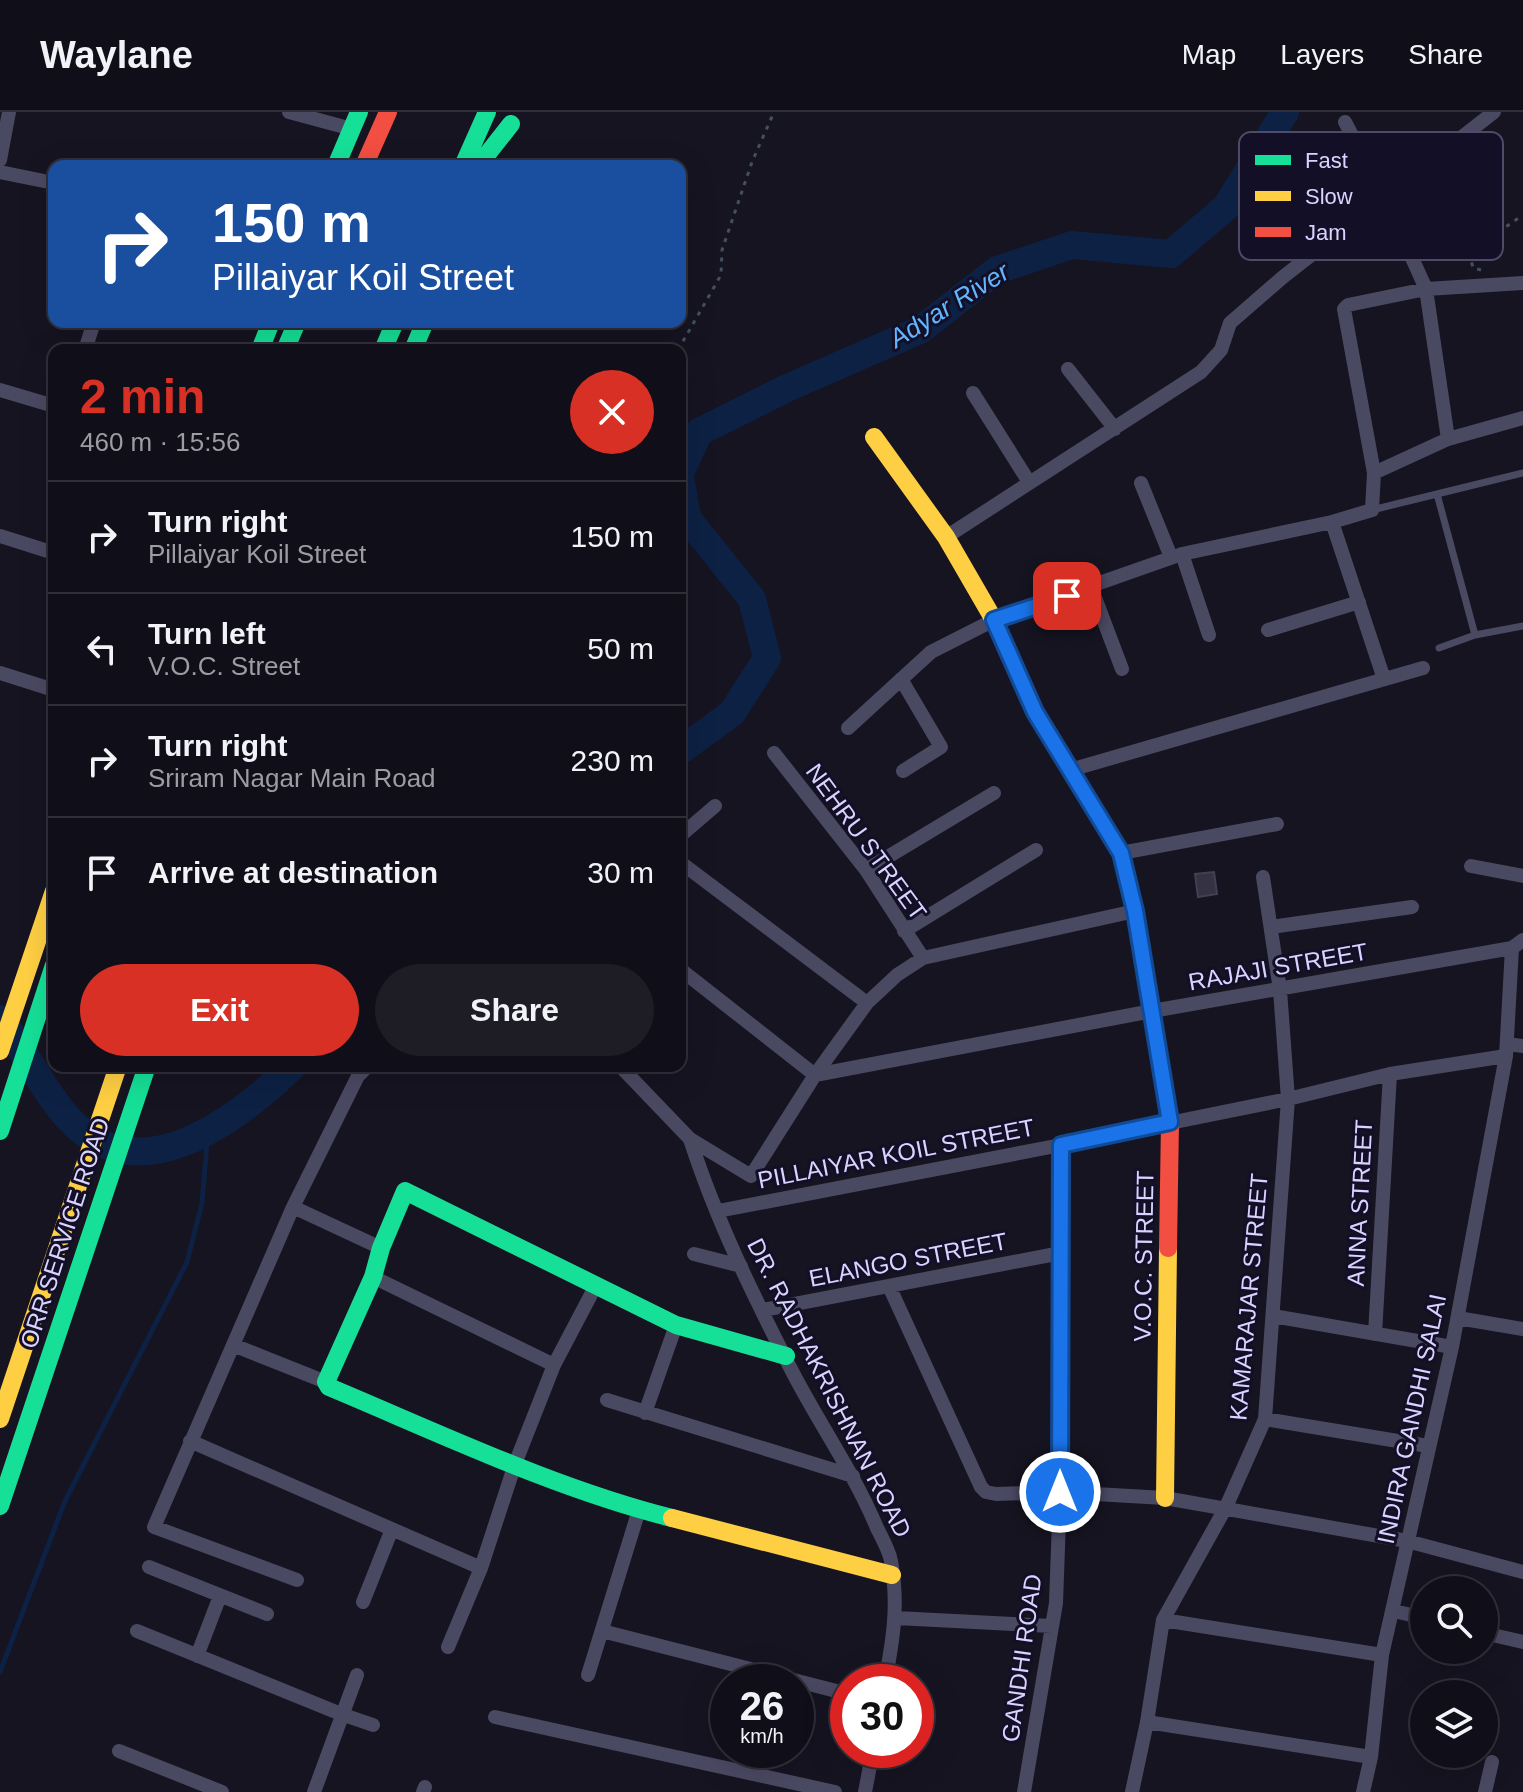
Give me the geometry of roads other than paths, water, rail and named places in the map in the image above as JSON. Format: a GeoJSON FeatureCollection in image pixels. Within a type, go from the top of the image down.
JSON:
{"type":"FeatureCollection","features":[{"type":"Feature","properties":{"kind":"main road"},"geometry":{"type":"LineString","coordinates":[[367,160],[388,112]]}},
{"type":"Feature","properties":{"kind":"main road"},"geometry":{"type":"LineString","coordinates":[[466,160],[487,112]]}},
{"type":"Feature","properties":{"kind":"main road"},"geometry":{"type":"LineString","coordinates":[[482,160],[513,118]]}},
{"type":"Feature","properties":{"kind":"main road"},"geometry":{"type":"LineString","coordinates":[[495,160],[513,118]]}},
{"type":"Feature","properties":{"kind":"main road"},"geometry":{"type":"LineString","coordinates":[[338,160],[355,120]]}},
{"type":"Feature","properties":{"kind":"main road","name":"V.O.C. STREET"},"geometry":{"type":"LineString","coordinates":[[874,437],[946,537],[994,620],[1035,712],[1121,853],[1135,911],[1170,1122],[1165,1498]]}},
{"type":"Feature","properties":{"kind":"main road"},"geometry":{"type":"LineString","coordinates":[[0,1051],[48,908]]}},
{"type":"Feature","properties":{"kind":"main road"},"geometry":{"type":"LineString","coordinates":[[0,1131],[48,983]]}},
{"type":"Feature","properties":{"kind":"main road"},"geometry":{"type":"LineString","coordinates":[[0,1419],[116,1072]]}},
{"type":"Feature","properties":{"kind":"main road","name":"ORR SERVICE ROAD"},"geometry":{"type":"LineString","coordinates":[[0,1506],[145,1072]]}},
{"type":"Feature","properties":{"kind":"main road"},"geometry":{"type":"LineString","coordinates":[[786,1356],[676,1325],[405,1191],[381,1248],[373,1277],[326,1382],[329,1387],[515,1464],[639,1510],[892,1575]]}},
{"type":"Feature","properties":{"kind":"street"},"geometry":{"type":"LineString","coordinates":[[0,160],[9,112]]}},
{"type":"Feature","properties":{"kind":"street"},"geometry":{"type":"LineString","coordinates":[[289,112],[355,120]]}},
{"type":"Feature","properties":{"kind":"street"},"geometry":{"type":"LineString","coordinates":[[1469,132],[1494,112]]}},
{"type":"Feature","properties":{"kind":"street"},"geometry":{"type":"LineString","coordinates":[[1345,122],[1350,132]]}},
{"type":"Feature","properties":{"kind":"street"},"geometry":{"type":"LineString","coordinates":[[0,172],[48,182]]}},
{"type":"Feature","properties":{"kind":"street"},"geometry":{"type":"LineString","coordinates":[[946,537],[1201,372],[1221,350],[1230,323],[1305,260]]}},
{"type":"Feature","properties":{"kind":"street"},"geometry":{"type":"LineString","coordinates":[[1413,260],[1426,289],[1448,439]]}},
{"type":"Feature","properties":{"kind":"street"},"geometry":{"type":"LineString","coordinates":[[848,728],[931,652],[994,620],[1177,556],[1332,522],[1372,510],[1374,473],[1344,309],[1348,305],[1426,289],[1523,283]]}},
{"type":"Feature","properties":{"kind":"street"},"geometry":{"type":"LineString","coordinates":[[1068,369],[1115,429]]}},
{"type":"Feature","properties":{"kind":"street"},"geometry":{"type":"LineString","coordinates":[[0,390],[48,404]]}},
{"type":"Feature","properties":{"kind":"street"},"geometry":{"type":"LineString","coordinates":[[973,393],[1029,482]]}},
{"type":"Feature","properties":{"kind":"street"},"geometry":{"type":"LineString","coordinates":[[1374,473],[1448,439],[1523,418]]}},
{"type":"Feature","properties":{"kind":"street"},"geometry":{"type":"LineString","coordinates":[[1141,483],[1177,556],[1209,635]]}},
{"type":"Feature","properties":{"kind":"street"},"geometry":{"type":"LineString","coordinates":[[1332,522],[1384,679]]}},
{"type":"Feature","properties":{"kind":"street"},"geometry":{"type":"LineString","coordinates":[[0,536],[48,551]]}},
{"type":"Feature","properties":{"kind":"street"},"geometry":{"type":"LineString","coordinates":[[1091,587],[1122,669]]}},
{"type":"Feature","properties":{"kind":"street"},"geometry":{"type":"LineString","coordinates":[[1268,630],[1359,602]]}},
{"type":"Feature","properties":{"kind":"street"},"geometry":{"type":"LineString","coordinates":[[1070,770],[1423,668]]}},
{"type":"Feature","properties":{"kind":"street"},"geometry":{"type":"LineString","coordinates":[[0,673],[48,688]]}},
{"type":"Feature","properties":{"kind":"street"},"geometry":{"type":"LineString","coordinates":[[901,679],[941,747],[903,771]]}},
{"type":"Feature","properties":{"kind":"street","name":"NEHRU STREET"},"geometry":{"type":"LineString","coordinates":[[774,753],[866,870],[923,958]]}},
{"type":"Feature","properties":{"kind":"street"},"geometry":{"type":"LineString","coordinates":[[866,870],[994,793]]}},
{"type":"Feature","properties":{"kind":"street"},"geometry":{"type":"LineString","coordinates":[[686,831],[715,806]]}},
{"type":"Feature","properties":{"kind":"street"},"geometry":{"type":"LineString","coordinates":[[1121,853],[1277,824]]}},
{"type":"Feature","properties":{"kind":"street"},"geometry":{"type":"LineString","coordinates":[[904,931],[1036,850]]}},
{"type":"Feature","properties":{"kind":"street"},"geometry":{"type":"LineString","coordinates":[[1471,866],[1523,876]]}},
{"type":"Feature","properties":{"kind":"street"},"geometry":{"type":"LineString","coordinates":[[686,867],[867,1003]]}},
{"type":"Feature","properties":{"kind":"street","name":"KAMARAJAR STREET"},"geometry":{"type":"LineString","coordinates":[[1132,1792],[1163,1620],[1226,1507],[1265,1419],[1288,1099],[1280,990],[1263,877]]}},
{"type":"Feature","properties":{"kind":"street"},"geometry":{"type":"LineString","coordinates":[[1271,927],[1412,907]]}},
{"type":"Feature","properties":{"kind":"street"},"geometry":{"type":"LineString","coordinates":[[626,1072],[690,1139],[751,1176],[815,1075],[867,1003],[897,975],[923,958],[1135,911]]}},
{"type":"Feature","properties":{"kind":"street","name":"RAJAJI STREET"},"geometry":{"type":"LineString","coordinates":[[815,1075],[1518,944]]}},
{"type":"Feature","properties":{"kind":"street","name":"INDIRA GANDHI SALAI"},"geometry":{"type":"LineString","coordinates":[[1363,1792],[1371,1757],[1382,1655],[1458,1318],[1506,1050],[1518,944]]}},
{"type":"Feature","properties":{"kind":"street"},"geometry":{"type":"LineString","coordinates":[[686,974],[815,1075]]}},
{"type":"Feature","properties":{"kind":"street","name":"PILLAIYAR KOIL STREET"},"geometry":{"type":"LineString","coordinates":[[718,1211],[1288,1099],[1523,1046]]}},
{"type":"Feature","properties":{"kind":"street"},"geometry":{"type":"LineString","coordinates":[[297,1580],[154,1527],[293,1207],[362,1072]]}},
{"type":"Feature","properties":{"kind":"street","name":"ANNA STREET"},"geometry":{"type":"LineString","coordinates":[[1375,1334],[1390,1074]]}},
{"type":"Feature","properties":{"kind":"street","name":"DR. RADHAKRISHNAN ROAD"},"geometry":{"type":"LineString","coordinates":[[690,1139],[708,1194],[741,1266],[786,1356],[853,1476],[891,1559],[896,1618],[888,1664]]}},
{"type":"Feature","properties":{"kind":"street","name":"GANDHI ROAD"},"geometry":{"type":"LineString","coordinates":[[1024,1792],[1056,1603],[1060,1492],[1061,1145]]}},
{"type":"Feature","properties":{"kind":"street"},"geometry":{"type":"LineString","coordinates":[[293,1207],[381,1248]]}},
{"type":"Feature","properties":{"kind":"street","name":"ELANGO STREET"},"geometry":{"type":"LineString","coordinates":[[763,1310],[1061,1253]]}},
{"type":"Feature","properties":{"kind":"street"},"geometry":{"type":"LineString","coordinates":[[694,1254],[741,1266]]}},
{"type":"Feature","properties":{"kind":"street"},"geometry":{"type":"LineString","coordinates":[[373,1277],[554,1365]]}},
{"type":"Feature","properties":{"kind":"street"},"geometry":{"type":"LineString","coordinates":[[889,1286],[986,1492],[1060,1492],[1165,1498],[1226,1507],[1407,1541],[1523,1572]]}},
{"type":"Feature","properties":{"kind":"street"},"geometry":{"type":"LineString","coordinates":[[448,1647],[481,1568],[515,1464],[554,1365],[595,1287]]}},
{"type":"Feature","properties":{"kind":"street"},"geometry":{"type":"LineString","coordinates":[[1273,1316],[1452,1347]]}},
{"type":"Feature","properties":{"kind":"street"},"geometry":{"type":"LineString","coordinates":[[1458,1318],[1523,1329]]}},
{"type":"Feature","properties":{"kind":"street"},"geometry":{"type":"LineString","coordinates":[[645,1413],[676,1325]]}},
{"type":"Feature","properties":{"kind":"street"},"geometry":{"type":"LineString","coordinates":[[233,1345],[326,1382]]}},
{"type":"Feature","properties":{"kind":"street"},"geometry":{"type":"LineString","coordinates":[[607,1400],[853,1476]]}},
{"type":"Feature","properties":{"kind":"street"},"geometry":{"type":"LineString","coordinates":[[1265,1419],[1428,1446]]}},
{"type":"Feature","properties":{"kind":"street"},"geometry":{"type":"LineString","coordinates":[[190,1441],[481,1568]]}},
{"type":"Feature","properties":{"kind":"street"},"geometry":{"type":"LineString","coordinates":[[588,1675],[639,1510]]}},
{"type":"Feature","properties":{"kind":"street"},"geometry":{"type":"LineString","coordinates":[[363,1602],[392,1529]]}},
{"type":"Feature","properties":{"kind":"street"},"geometry":{"type":"LineString","coordinates":[[149,1567],[267,1614]]}},
{"type":"Feature","properties":{"kind":"street"},"geometry":{"type":"LineString","coordinates":[[197,1656],[220,1596]]}},
{"type":"Feature","properties":{"kind":"street"},"geometry":{"type":"LineString","coordinates":[[1394,1611],[1410,1615]]}},
{"type":"Feature","properties":{"kind":"street"},"geometry":{"type":"LineString","coordinates":[[896,1618],[1052,1626]]}},
{"type":"Feature","properties":{"kind":"street"},"geometry":{"type":"LineString","coordinates":[[1163,1620],[1382,1655]]}},
{"type":"Feature","properties":{"kind":"street"},"geometry":{"type":"LineString","coordinates":[[137,1631],[373,1725]]}},
{"type":"Feature","properties":{"kind":"street"},"geometry":{"type":"LineString","coordinates":[[602,1631],[830,1689]]}},
{"type":"Feature","properties":{"kind":"street"},"geometry":{"type":"LineString","coordinates":[[1498,1636],[1523,1642]]}},
{"type":"Feature","properties":{"kind":"street"},"geometry":{"type":"LineString","coordinates":[[314,1792],[357,1675]]}},
{"type":"Feature","properties":{"kind":"street"},"geometry":{"type":"LineString","coordinates":[[495,1717],[835,1792]]}},
{"type":"Feature","properties":{"kind":"street"},"geometry":{"type":"LineString","coordinates":[[1147,1722],[1371,1757]]}},
{"type":"Feature","properties":{"kind":"street"},"geometry":{"type":"LineString","coordinates":[[119,1751],[222,1792]]}},
{"type":"Feature","properties":{"kind":"street"},"geometry":{"type":"LineString","coordinates":[[865,1792],[870,1768]]}},
{"type":"Feature","properties":{"kind":"street"},"geometry":{"type":"LineString","coordinates":[[1485,1792],[1491,1768]]}},
{"type":"Feature","properties":{"kind":"lane"},"geometry":{"type":"LineString","coordinates":[[1372,510],[1523,473]]}},
{"type":"Feature","properties":{"kind":"lane"},"geometry":{"type":"LineString","coordinates":[[1437,494],[1475,635]]}},
{"type":"Feature","properties":{"kind":"lane"},"geometry":{"type":"LineString","coordinates":[[1439,648],[1475,635],[1523,626]]}},
{"type":"Feature","properties":{"kind":"waterway","name":"Adyar River"},"geometry":{"type":"LineString","coordinates":[[1273,132],[1285,112]]}},
{"type":"Feature","properties":{"kind":"waterway","name":"Adyar River"},"geometry":{"type":"LineString","coordinates":[[686,460],[699,432],[787,388],[920,330],[997,270],[1072,245],[1171,254],[1226,207],[1239,186]]}},
{"type":"Feature","properties":{"kind":"waterway","name":"Adyar River"},"geometry":{"type":"LineString","coordinates":[[686,512],[687,518],[752,599],[767,658],[732,713],[686,747]]}},
{"type":"Feature","properties":{"kind":"waterway","name":"Adyar River"},"geometry":{"type":"LineString","coordinates":[[0,1019],[70,1120],[97,1141],[126,1151],[156,1150],[216,1127],[286,1072]]}},
{"type":"Feature","properties":{"kind":"waterway"},"geometry":{"type":"LineString","coordinates":[[0,1672],[65,1501],[187,1262],[202,1203],[208,1131]]}}]}
